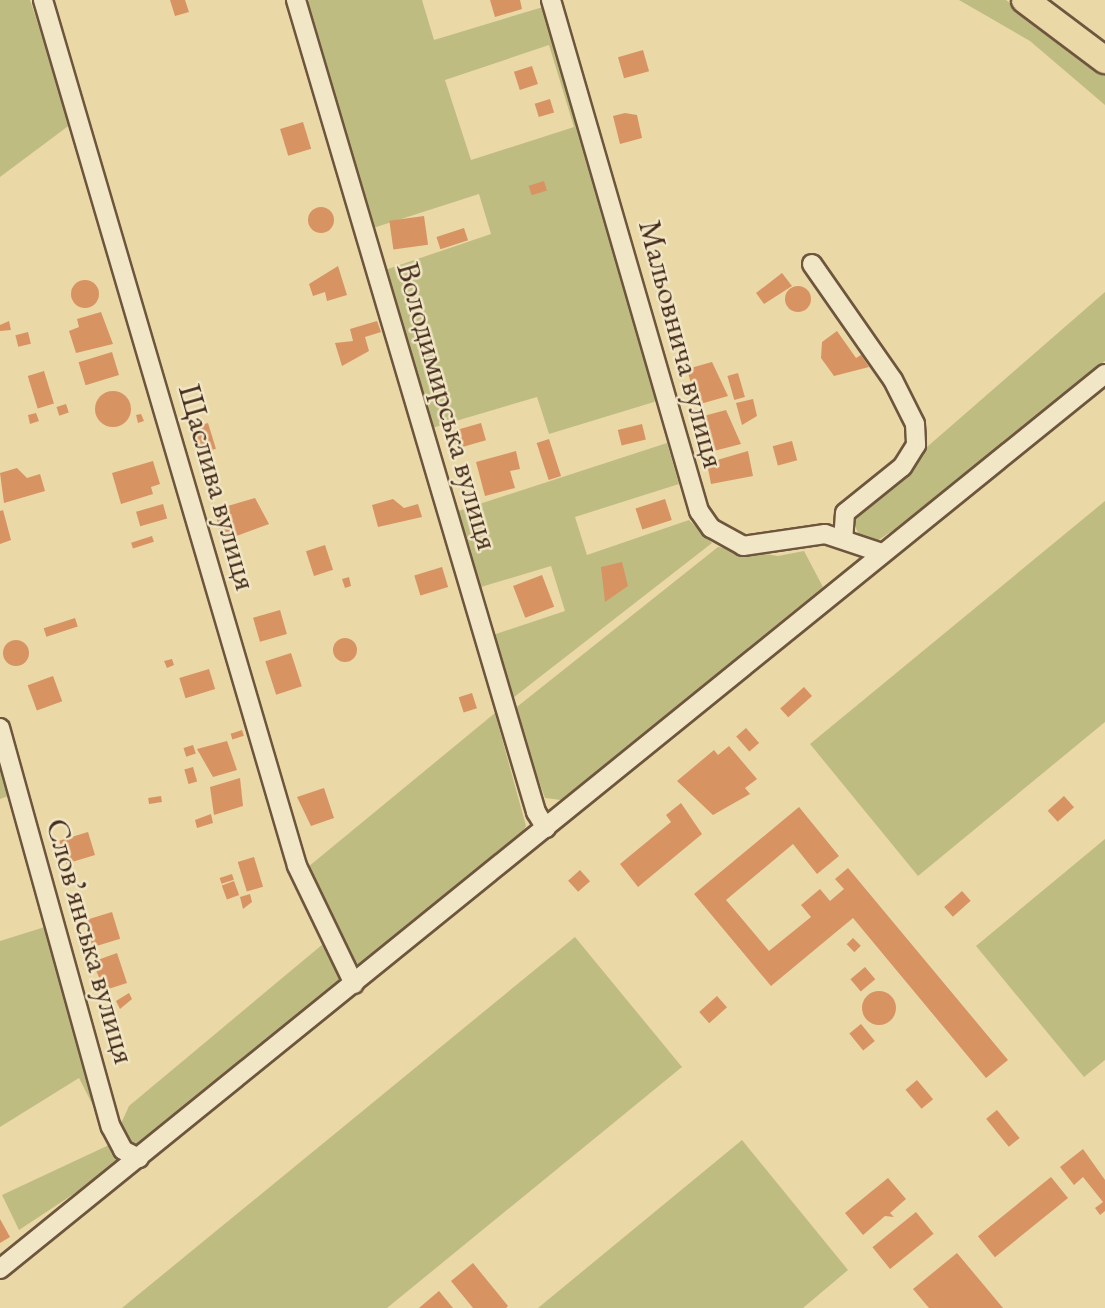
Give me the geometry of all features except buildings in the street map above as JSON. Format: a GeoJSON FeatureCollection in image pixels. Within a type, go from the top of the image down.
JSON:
{"type":"FeatureCollection","features":[{"type":"Feature","properties":{"kind":"main road"},"geometry":{"type":"LineString","coordinates":[[1025,0],[1105,60]]}},
{"type":"Feature","properties":{"kind":"street","name":"Щаслива вулиця"},"geometry":{"type":"LineString","coordinates":[[43,0],[297,866],[354,984]]}},
{"type":"Feature","properties":{"kind":"street","name":"Володимирська вулиця"},"geometry":{"type":"LineString","coordinates":[[296,0],[536,812],[546,828]]}},
{"type":"Feature","properties":{"kind":"street","name":"Мальовнича вулиця"},"geometry":{"type":"LineString","coordinates":[[551,0],[699,511],[711,528],[743,546],[825,534],[883,553]]}},
{"type":"Feature","properties":{"kind":"street"},"geometry":{"type":"LineString","coordinates":[[812,264],[893,380],[915,424],[916,444],[902,467],[845,513],[843,538]]}},
{"type":"Feature","properties":{"kind":"street"},"geometry":{"type":"LineString","coordinates":[[0,1269],[1105,373]]}},
{"type":"Feature","properties":{"kind":"street","name":"Словʼянська вулиця"},"geometry":{"type":"LineString","coordinates":[[0,728],[111,1127],[123,1150],[139,1158]]}},
{"type":"Feature","properties":{"kind":"shaded area"},"geometry":{"type":"Polygon","coordinates":[[[0,0],[30,0],[71,124],[0,177],[0,0]]]}},
{"type":"Feature","properties":{"kind":"shaded area"},"geometry":{"type":"Polygon","coordinates":[[[309,0],[422,0],[434,40],[543,7],[659,394],[654,402],[549,434],[537,397],[432,428],[382,271],[491,234],[479,194],[370,229],[305,7],[309,0]],[[549,45],[445,80],[471,160],[574,127],[549,45]]]}},
{"type":"Feature","properties":{"kind":"shaded area"},"geometry":{"type":"Polygon","coordinates":[[[959,0],[1006,0],[1105,74],[1105,105],[1030,41],[959,0]]]}},
{"type":"Feature","properties":{"kind":"shaded area"},"geometry":{"type":"Polygon","coordinates":[[[1105,292],[1105,361],[895,529],[877,541],[861,539],[853,522],[858,507],[1105,292]]]}},
{"type":"Feature","properties":{"kind":"shaded area"},"geometry":{"type":"Polygon","coordinates":[[[667,443],[679,484],[575,517],[587,555],[689,520],[712,543],[509,701],[490,636],[565,611],[551,566],[481,587],[458,511],[667,443]]]}},
{"type":"Feature","properties":{"kind":"shaded area"},"geometry":{"type":"Polygon","coordinates":[[[1105,501],[1105,722],[918,876],[810,744],[1105,501]]]}},
{"type":"Feature","properties":{"kind":"shaded area"},"geometry":{"type":"Polygon","coordinates":[[[718,547],[778,556],[804,551],[823,587],[561,800],[545,798],[513,710],[718,547]]]}},
{"type":"Feature","properties":{"kind":"shaded area"},"geometry":{"type":"Polygon","coordinates":[[[495,713],[526,826],[514,847],[359,969],[308,867],[495,713]]]}},
{"type":"Feature","properties":{"kind":"shaded area"},"geometry":{"type":"Polygon","coordinates":[[[0,761],[11,795],[0,799],[0,761]]]}},
{"type":"Feature","properties":{"kind":"shaded area"},"geometry":{"type":"Polygon","coordinates":[[[1105,839],[1105,1060],[1084,1077],[976,946],[1105,839]]]}},
{"type":"Feature","properties":{"kind":"shaded area"},"geometry":{"type":"Polygon","coordinates":[[[48,926],[105,1129],[79,1078],[0,1127],[0,941],[48,926]]]}},
{"type":"Feature","properties":{"kind":"shaded area"},"geometry":{"type":"Polygon","coordinates":[[[575,937],[682,1067],[387,1308],[122,1308],[575,937]]]}},
{"type":"Feature","properties":{"kind":"shaded area"},"geometry":{"type":"Polygon","coordinates":[[[323,944],[345,982],[140,1150],[128,1144],[119,1128],[129,1106],[323,944]]]}},
{"type":"Feature","properties":{"kind":"shaded area"},"geometry":{"type":"Polygon","coordinates":[[[742,1140],[848,1270],[803,1308],[538,1308],[742,1140]]]}},
{"type":"Feature","properties":{"kind":"shaded area"},"geometry":{"type":"Polygon","coordinates":[[[109,1145],[119,1164],[19,1230],[2,1195],[109,1145]]]}}]}
